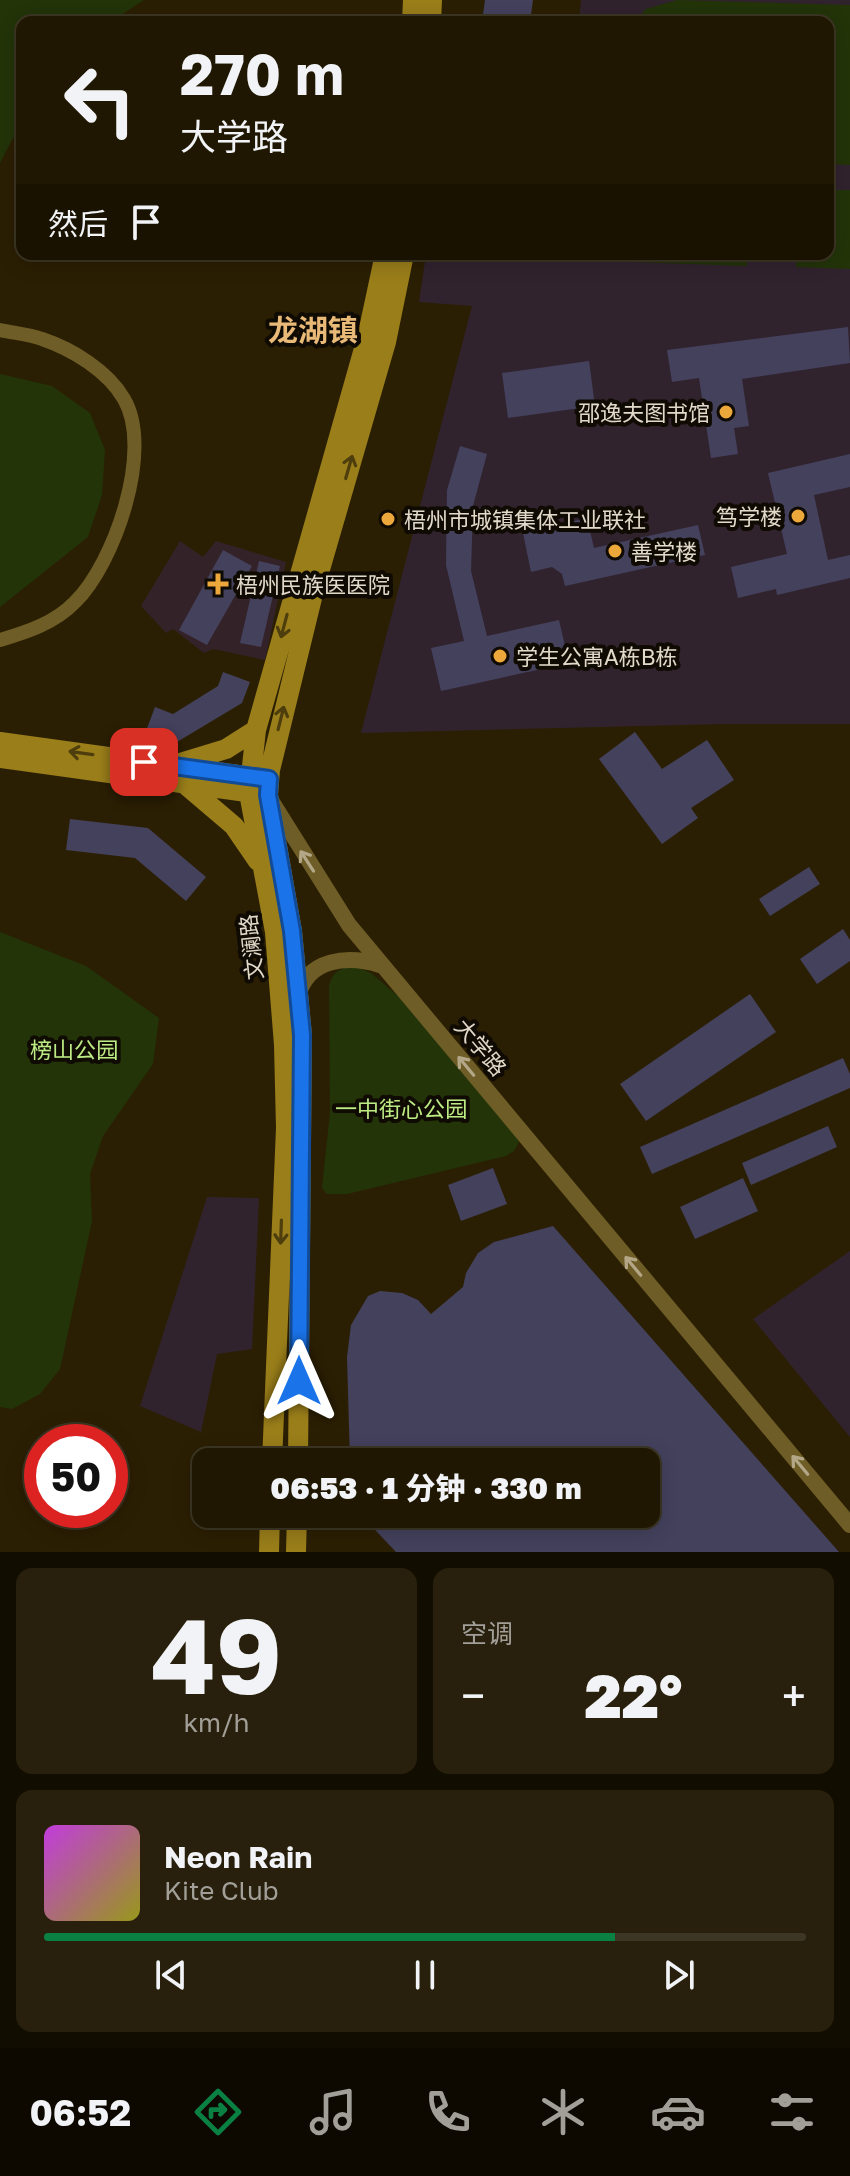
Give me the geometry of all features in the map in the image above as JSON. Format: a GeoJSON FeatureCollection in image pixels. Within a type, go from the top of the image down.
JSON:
{"type":"FeatureCollection","features":[{"type":"Feature","properties":{"kind":"main road","name":"文澜路"},"geometry":{"type":"LineString","coordinates":[[273,1448],[286,1128],[284,1045],[275,932],[264,872],[256,730],[367,338],[384,260]]}},
{"type":"Feature","properties":{"kind":"main road","name":"文澜路"},"geometry":{"type":"LineString","coordinates":[[298,1448],[302,1035],[292,931],[259,785],[276,737],[306,619],[386,342],[403,260]]}},
{"type":"Feature","properties":{"kind":"main road"},"geometry":{"type":"LineString","coordinates":[[173,766],[226,749],[256,730]]}},
{"type":"Feature","properties":{"kind":"main road"},"geometry":{"type":"LineString","coordinates":[[0,742],[173,766],[259,785]]}},
{"type":"Feature","properties":{"kind":"main road"},"geometry":{"type":"LineString","coordinates":[[0,758],[184,784],[259,785]]}},
{"type":"Feature","properties":{"kind":"main road"},"geometry":{"type":"LineString","coordinates":[[184,784],[234,826],[264,872]]}},
{"type":"Feature","properties":{"kind":"main road"},"geometry":{"type":"LineString","coordinates":[[269,1552],[270,1528]]}},
{"type":"Feature","properties":{"kind":"main road"},"geometry":{"type":"LineString","coordinates":[[296,1552],[297,1528]]}},
{"type":"Feature","properties":{"kind":"street"},"geometry":{"type":"LineString","coordinates":[[0,330],[41,338],[90,364],[109,381],[125,400],[133,451],[131,480],[119,528],[108,556],[92,582],[58,617],[0,640]]}},
{"type":"Feature","properties":{"kind":"street","name":"大学路"},"geometry":{"type":"LineString","coordinates":[[259,785],[349,925],[380,965],[850,1525]]}},
{"type":"Feature","properties":{"kind":"street"},"geometry":{"type":"LineString","coordinates":[[298,997],[311,971],[322,965],[351,959],[380,965]]}},
{"type":"Feature","properties":{"kind":"shaded area"},"geometry":{"type":"Polygon","coordinates":[[[581,0],[850,0],[850,724],[361,733],[472,306],[419,302],[425,260],[834,260],[834,16],[580,16],[581,0]]]}},
{"type":"Feature","properties":{"kind":"shaded area","name":"梧州民族医医院"},"geometry":{"type":"Polygon","coordinates":[[[180,541],[203,557],[216,541],[286,562],[265,660],[213,649],[204,653],[173,629],[166,633],[141,606],[180,541]]]}},
{"type":"Feature","properties":{"kind":"shaded area"},"geometry":{"type":"Polygon","coordinates":[[[207,1197],[259,1198],[252,1349],[217,1354],[201,1432],[140,1406],[207,1197]]]}},
{"type":"Feature","properties":{"kind":"shaded area"},"geometry":{"type":"Polygon","coordinates":[[[850,1251],[850,1437],[753,1319],[850,1251]]]}},
{"type":"Feature","properties":{"kind":"green space"},"geometry":{"type":"Polygon","coordinates":[[[0,0],[144,0],[119,16],[16,16],[16,132],[0,163],[0,0]]]}},
{"type":"Feature","properties":{"kind":"green space"},"geometry":{"type":"Polygon","coordinates":[[[677,0],[850,5],[850,165],[834,164],[834,16],[639,16],[646,9],[677,0]]]}},
{"type":"Feature","properties":{"kind":"green space"},"geometry":{"type":"Polygon","coordinates":[[[834,190],[850,190],[850,269],[796,267],[796,260],[834,260],[834,190]]]}},
{"type":"Feature","properties":{"kind":"green space"},"geometry":{"type":"Polygon","coordinates":[[[747,260],[747,266],[632,262],[747,260]]]}},
{"type":"Feature","properties":{"kind":"green space"},"geometry":{"type":"Polygon","coordinates":[[[0,374],[52,386],[90,413],[105,450],[102,495],[88,537],[0,607],[0,374]]]}},
{"type":"Feature","properties":{"kind":"green space","name":"榜山公园"},"geometry":{"type":"Polygon","coordinates":[[[0,932],[86,966],[159,1018],[153,1064],[103,1136],[90,1174],[92,1221],[60,1369],[40,1394],[12,1409],[0,1407],[0,932]]]}},
{"type":"Feature","properties":{"kind":"green space","name":"一中街心公园"},"geometry":{"type":"Polygon","coordinates":[[[354,966],[371,973],[398,996],[515,1132],[519,1142],[514,1151],[506,1156],[347,1194],[327,1194],[322,1188],[330,1112],[329,986],[338,971],[354,966]]]}},
{"type":"Feature","properties":{"kind":"building"},"geometry":{"type":"Polygon","coordinates":[[[485,0],[533,0],[531,16],[483,16],[485,0]]]}},
{"type":"Feature","properties":{"kind":"building","name":"邵逸夫图书馆"},"geometry":{"type":"Polygon","coordinates":[[[848,327],[850,363],[742,379],[749,426],[734,428],[738,454],[711,458],[699,378],[672,382],[667,350],[848,327]]]}},
{"type":"Feature","properties":{"kind":"building"},"geometry":{"type":"Polygon","coordinates":[[[589,361],[595,406],[508,418],[502,373],[589,361]]]}},
{"type":"Feature","properties":{"kind":"building"},"geometry":{"type":"Polygon","coordinates":[[[460,446],[487,454],[473,506],[471,571],[487,636],[559,620],[569,663],[441,691],[431,648],[464,641],[446,565],[447,490],[460,446]]]}},
{"type":"Feature","properties":{"kind":"building","name":"笃学楼"},"geometry":{"type":"Polygon","coordinates":[[[850,454],[850,487],[814,495],[828,560],[850,555],[850,578],[777,595],[776,589],[738,598],[731,567],[787,554],[768,473],[850,454]]]}},
{"type":"Feature","properties":{"kind":"building","name":"善学楼"},"geometry":{"type":"Polygon","coordinates":[[[587,518],[594,548],[698,525],[705,555],[565,586],[562,574],[552,567],[531,572],[523,533],[587,518]]]}},
{"type":"Feature","properties":{"kind":"building"},"geometry":{"type":"Polygon","coordinates":[[[223,550],[252,566],[207,645],[179,630],[223,550]]]}},
{"type":"Feature","properties":{"kind":"building"},"geometry":{"type":"Polygon","coordinates":[[[259,561],[280,566],[261,647],[240,643],[259,561]]]}},
{"type":"Feature","properties":{"kind":"building"},"geometry":{"type":"Polygon","coordinates":[[[223,672],[250,682],[242,703],[177,742],[146,731],[155,707],[173,714],[218,686],[223,672]]]}},
{"type":"Feature","properties":{"kind":"building"},"geometry":{"type":"Polygon","coordinates":[[[635,732],[662,769],[707,740],[734,780],[691,808],[698,818],[662,844],[599,759],[635,732]]]}},
{"type":"Feature","properties":{"kind":"building"},"geometry":{"type":"Polygon","coordinates":[[[70,819],[148,828],[206,877],[186,901],[135,858],[66,850],[70,819]]]}},
{"type":"Feature","properties":{"kind":"building"},"geometry":{"type":"Polygon","coordinates":[[[809,867],[820,884],[770,916],[759,899],[809,867]]]}},
{"type":"Feature","properties":{"kind":"building"},"geometry":{"type":"Polygon","coordinates":[[[843,929],[850,940],[850,961],[817,984],[800,959],[843,929]]]}},
{"type":"Feature","properties":{"kind":"building"},"geometry":{"type":"Polygon","coordinates":[[[750,994],[776,1032],[646,1121],[620,1084],[750,994]]]}},
{"type":"Feature","properties":{"kind":"building"},"geometry":{"type":"Polygon","coordinates":[[[843,1058],[850,1074],[850,1088],[652,1174],[640,1147],[843,1058]]]}},
{"type":"Feature","properties":{"kind":"building"},"geometry":{"type":"Polygon","coordinates":[[[828,1126],[837,1147],[751,1185],[742,1163],[828,1126]]]}},
{"type":"Feature","properties":{"kind":"building"},"geometry":{"type":"Polygon","coordinates":[[[493,1168],[507,1204],[461,1221],[448,1185],[493,1168]]]}},
{"type":"Feature","properties":{"kind":"building"},"geometry":{"type":"Polygon","coordinates":[[[743,1178],[758,1211],[695,1239],[680,1207],[743,1178]]]}},
{"type":"Feature","properties":{"kind":"building"},"geometry":{"type":"Polygon","coordinates":[[[553,1226],[839,1552],[396,1552],[373,1528],[660,1528],[660,1448],[350,1448],[347,1357],[351,1325],[368,1296],[380,1291],[402,1293],[418,1300],[431,1314],[463,1287],[466,1273],[478,1253],[494,1242],[553,1226]]]}},
{"type":"Feature","properties":{"kind":"place","name":"邵逸夫图书馆"},"geometry":{"type":"Point","coordinates":[726,412]}},
{"type":"Feature","properties":{"kind":"place","name":"笃学楼"},"geometry":{"type":"Point","coordinates":[798,516]}},
{"type":"Feature","properties":{"kind":"place","name":"梧州市城镇集体工业联社"},"geometry":{"type":"Point","coordinates":[388,519]}},
{"type":"Feature","properties":{"kind":"place","name":"善学楼"},"geometry":{"type":"Point","coordinates":[615,551]}},
{"type":"Feature","properties":{"kind":"place","name":"梧州民族医医院"},"geometry":{"type":"Point","coordinates":[218,584]}},
{"type":"Feature","properties":{"kind":"place","name":"学生公寓A栋B栋"},"geometry":{"type":"Point","coordinates":[500,656]}},
{"type":"Feature","properties":{"kind":"district","name":"龙湖镇"},"geometry":{"type":"Point","coordinates":[313,330]}},
{"type":"Feature","properties":{"kind":"route"},"geometry":{"type":"LineString","coordinates":[[144,762],[269,779],[268,795],[292,931],[302,1035],[299,1381]]}}]}
